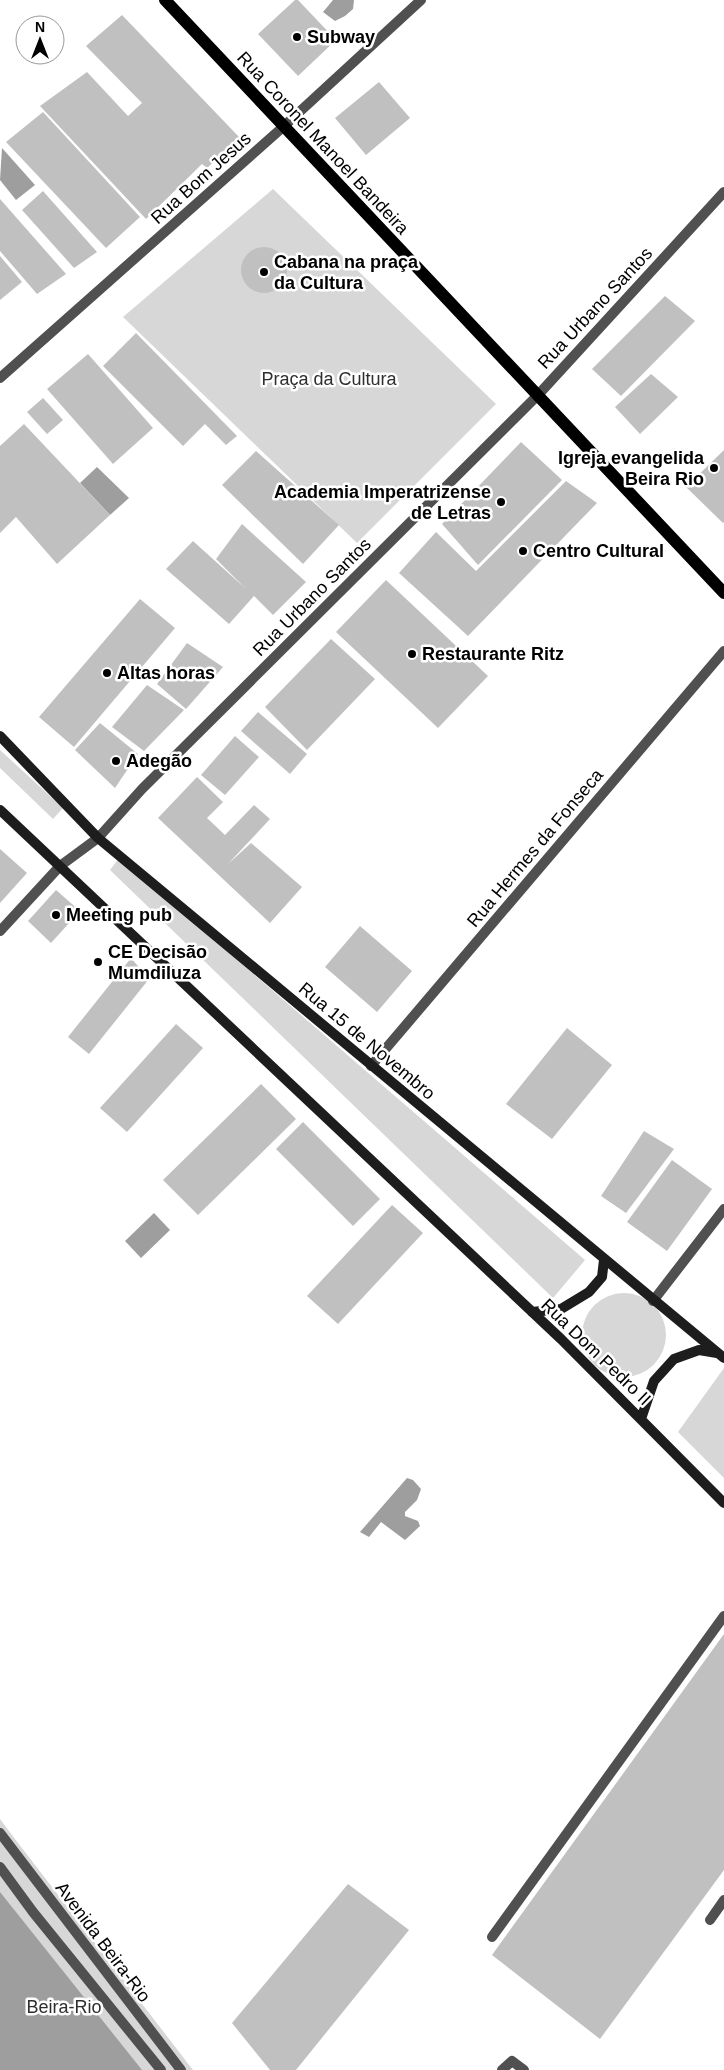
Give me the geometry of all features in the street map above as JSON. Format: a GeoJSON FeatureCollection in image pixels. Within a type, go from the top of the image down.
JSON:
{"type":"FeatureCollection","features":[{"type":"Feature","properties":{"kind":"main road","name":"Rua Coronel Manoel Bandeira"},"geometry":{"type":"LineString","coordinates":[[165,0],[724,593]]}},
{"type":"Feature","properties":{"kind":"main road","name":"Rua 15 de Novembro"},"geometry":{"type":"LineString","coordinates":[[0,736],[98,838],[721,1356]]}},
{"type":"Feature","properties":{"kind":"main road"},"geometry":{"type":"LineString","coordinates":[[0,810],[60,866]]}},
{"type":"Feature","properties":{"kind":"main road","name":"Rua Dom Pedro II"},"geometry":{"type":"LineString","coordinates":[[60,866],[532,1312],[724,1503]]}},
{"type":"Feature","properties":{"kind":"main road"},"geometry":{"type":"LineString","coordinates":[[532,1312],[561,1309],[589,1292],[602,1277],[604,1260]]}},
{"type":"Feature","properties":{"kind":"main road"},"geometry":{"type":"LineString","coordinates":[[641,1419],[654,1381],[674,1359],[700,1350],[721,1356]]}},
{"type":"Feature","properties":{"kind":"street","name":"Rua Bom Jesus"},"geometry":{"type":"LineString","coordinates":[[0,378],[283,127],[422,0]]}},
{"type":"Feature","properties":{"kind":"street","name":"Rua Urbano Santos"},"geometry":{"type":"LineString","coordinates":[[0,931],[60,866],[98,838],[150,782],[538,395],[724,192]]}},
{"type":"Feature","properties":{"kind":"street","name":"Rua Hermes da Fonseca"},"geometry":{"type":"LineString","coordinates":[[371,1066],[724,651]]}},
{"type":"Feature","properties":{"kind":"street"},"geometry":{"type":"LineString","coordinates":[[653,1301],[724,1209]]}},
{"type":"Feature","properties":{"kind":"street"},"geometry":{"type":"LineString","coordinates":[[492,1937],[724,1616]]}},
{"type":"Feature","properties":{"kind":"street","name":"Avenida Beira-Rio"},"geometry":{"type":"LineString","coordinates":[[0,1833],[180,2070]]}},
{"type":"Feature","properties":{"kind":"street"},"geometry":{"type":"LineString","coordinates":[[0,1867],[33,1912],[161,2070]]}},
{"type":"Feature","properties":{"kind":"street"},"geometry":{"type":"LineString","coordinates":[[710,1920],[724,1900]]}},
{"type":"Feature","properties":{"kind":"street"},"geometry":{"type":"LineString","coordinates":[[502,2070],[512,2061],[524,2070]]}},
{"type":"Feature","properties":{"kind":"green space","name":"Praça da Cultura"},"geometry":{"type":"Polygon","coordinates":[[[273,189],[496,404],[357,543],[123,317],[273,189]]]}},
{"type":"Feature","properties":{"kind":"green space"},"geometry":{"type":"Polygon","coordinates":[[[0,750],[63,808],[53,819],[0,768],[0,750]]]}},
{"type":"Feature","properties":{"kind":"green space"},"geometry":{"type":"Polygon","coordinates":[[[119,858],[585,1260],[553,1298],[110,870],[119,858]]]}},
{"type":"Feature","properties":{"kind":"green space"},"geometry":{"type":"Polygon","coordinates":[[[624,1293],[640,1296],[654,1305],[663,1319],[666,1335],[663,1351],[654,1365],[640,1374],[624,1377],[608,1374],[594,1365],[585,1351],[582,1335],[585,1319],[594,1305],[608,1296],[624,1293]]]}},
{"type":"Feature","properties":{"kind":"green space"},"geometry":{"type":"Polygon","coordinates":[[[724,1368],[724,1478],[678,1432],[724,1368]]]}},
{"type":"Feature","properties":{"kind":"green space","name":"Beira-Rio"},"geometry":{"type":"Polygon","coordinates":[[[0,1819],[15,1839],[193,2070],[0,2070],[0,1819]]]}},
{"type":"Feature","properties":{"kind":"shaded area"},"geometry":{"type":"Polygon","coordinates":[[[333,0],[354,0],[353,9],[335,21],[323,12],[333,0]]]}},
{"type":"Feature","properties":{"kind":"shaded area"},"geometry":{"type":"Polygon","coordinates":[[[2,148],[35,185],[16,200],[0,180],[2,148]]]}},
{"type":"Feature","properties":{"kind":"shaded area"},"geometry":{"type":"Polygon","coordinates":[[[97,467],[129,498],[110,515],[80,483],[97,467]]]}},
{"type":"Feature","properties":{"kind":"shaded area"},"geometry":{"type":"Polygon","coordinates":[[[154,1213],[170,1230],[141,1258],[125,1241],[154,1213]]]}},
{"type":"Feature","properties":{"kind":"shaded area"},"geometry":{"type":"Polygon","coordinates":[[[407,1478],[413,1480],[421,1489],[417,1500],[405,1512],[405,1516],[418,1521],[420,1526],[405,1540],[381,1522],[369,1537],[360,1532],[407,1478]]]}},
{"type":"Feature","properties":{"kind":"shaded area"},"geometry":{"type":"Polygon","coordinates":[[[0,1892],[142,2070],[0,2070],[0,1892]]]}},
{"type":"Feature","properties":{"kind":"building","name":"Subway"},"geometry":{"type":"Polygon","coordinates":[[[295,0],[298,0],[336,40],[298,76],[258,34],[295,0]]]}},
{"type":"Feature","properties":{"kind":"building"},"geometry":{"type":"Polygon","coordinates":[[[122,15],[240,138],[207,168],[202,164],[146,219],[40,106],[87,72],[128,116],[142,103],[86,46],[122,15]]]}},
{"type":"Feature","properties":{"kind":"building"},"geometry":{"type":"Polygon","coordinates":[[[379,82],[410,118],[366,155],[335,118],[379,82]]]}},
{"type":"Feature","properties":{"kind":"building"},"geometry":{"type":"Polygon","coordinates":[[[43,112],[140,217],[106,248],[6,142],[43,112]]]}},
{"type":"Feature","properties":{"kind":"building"},"geometry":{"type":"Polygon","coordinates":[[[43,191],[97,252],[74,268],[22,210],[43,191]]]}},
{"type":"Feature","properties":{"kind":"building"},"geometry":{"type":"Polygon","coordinates":[[[0,199],[66,274],[37,294],[0,251],[0,199]]]}},
{"type":"Feature","properties":{"kind":"building","name":"Cabana na praça da Cultura"},"geometry":{"type":"Polygon","coordinates":[[[264,247],[277,251],[283,257],[287,270],[283,283],[277,289],[264,293],[251,289],[245,283],[241,270],[245,257],[251,251],[264,247]]]}},
{"type":"Feature","properties":{"kind":"building"},"geometry":{"type":"Polygon","coordinates":[[[0,256],[22,282],[0,300],[0,256]]]}},
{"type":"Feature","properties":{"kind":"building"},"geometry":{"type":"Polygon","coordinates":[[[665,296],[695,321],[621,396],[592,369],[665,296]]]}},
{"type":"Feature","properties":{"kind":"building"},"geometry":{"type":"Polygon","coordinates":[[[136,333],[237,436],[226,445],[205,424],[183,446],[103,366],[136,333]]]}},
{"type":"Feature","properties":{"kind":"building"},"geometry":{"type":"Polygon","coordinates":[[[88,354],[153,428],[113,464],[47,389],[88,354]]]}},
{"type":"Feature","properties":{"kind":"building"},"geometry":{"type":"Polygon","coordinates":[[[651,374],[678,397],[640,434],[615,407],[651,374]]]}},
{"type":"Feature","properties":{"kind":"building"},"geometry":{"type":"Polygon","coordinates":[[[43,398],[63,420],[47,434],[27,412],[43,398]]]}},
{"type":"Feature","properties":{"kind":"building"},"geometry":{"type":"Polygon","coordinates":[[[24,424],[110,515],[57,564],[16,517],[0,533],[0,446],[24,424]]]}},
{"type":"Feature","properties":{"kind":"building","name":"Academia Imperatrizense de Letras"},"geometry":{"type":"Polygon","coordinates":[[[521,442],[562,480],[478,565],[442,524],[521,442]]]}},
{"type":"Feature","properties":{"kind":"building","name":"Igreja evangelida Beira Rio"},"geometry":{"type":"Polygon","coordinates":[[[724,450],[724,522],[723,523],[686,487],[724,450]]]}},
{"type":"Feature","properties":{"kind":"building"},"geometry":{"type":"Polygon","coordinates":[[[256,451],[339,525],[303,564],[222,485],[256,451]]]}},
{"type":"Feature","properties":{"kind":"building","name":"Centro Cultural"},"geometry":{"type":"Polygon","coordinates":[[[566,481],[597,503],[468,636],[399,573],[436,532],[476,571],[566,481]]]}},
{"type":"Feature","properties":{"kind":"building"},"geometry":{"type":"Polygon","coordinates":[[[242,524],[306,582],[273,615],[254,596],[229,624],[166,569],[193,541],[245,588],[216,559],[242,524]]]}},
{"type":"Feature","properties":{"kind":"building","name":"Restaurante Ritz"},"geometry":{"type":"Polygon","coordinates":[[[386,580],[488,676],[438,728],[336,632],[386,580]]]}},
{"type":"Feature","properties":{"kind":"building","name":"Altas horas"},"geometry":{"type":"Polygon","coordinates":[[[140,599],[175,628],[74,747],[39,717],[140,599]]]}},
{"type":"Feature","properties":{"kind":"building"},"geometry":{"type":"Polygon","coordinates":[[[331,639],[375,679],[307,750],[265,707],[331,639]]]}},
{"type":"Feature","properties":{"kind":"building"},"geometry":{"type":"Polygon","coordinates":[[[187,643],[223,667],[186,709],[157,684],[187,643]]]}},
{"type":"Feature","properties":{"kind":"building"},"geometry":{"type":"Polygon","coordinates":[[[147,685],[184,710],[144,751],[112,727],[147,685]]]}},
{"type":"Feature","properties":{"kind":"building"},"geometry":{"type":"Polygon","coordinates":[[[258,712],[307,754],[290,774],[241,731],[258,712]]]}},
{"type":"Feature","properties":{"kind":"building"},"geometry":{"type":"Polygon","coordinates":[[[100,723],[138,754],[115,788],[75,750],[100,723]]]}},
{"type":"Feature","properties":{"kind":"building"},"geometry":{"type":"Polygon","coordinates":[[[235,736],[259,757],[225,795],[201,775],[235,736]]]}},
{"type":"Feature","properties":{"kind":"building"},"geometry":{"type":"Polygon","coordinates":[[[197,777],[223,802],[207,818],[225,835],[254,805],[270,819],[228,864],[251,843],[302,887],[270,923],[158,818],[197,777]]]}},
{"type":"Feature","properties":{"kind":"building"},"geometry":{"type":"Polygon","coordinates":[[[0,849],[27,873],[0,903],[0,849]]]}},
{"type":"Feature","properties":{"kind":"building"},"geometry":{"type":"Polygon","coordinates":[[[56,890],[80,911],[51,943],[28,921],[56,890]]]}},
{"type":"Feature","properties":{"kind":"building"},"geometry":{"type":"Polygon","coordinates":[[[360,926],[412,971],[377,1012],[325,967],[360,926]]]}},
{"type":"Feature","properties":{"kind":"building"},"geometry":{"type":"Polygon","coordinates":[[[131,958],[149,979],[89,1054],[68,1037],[131,958]]]}},
{"type":"Feature","properties":{"kind":"building"},"geometry":{"type":"Polygon","coordinates":[[[176,1024],[203,1048],[127,1132],[100,1108],[176,1024]]]}},
{"type":"Feature","properties":{"kind":"building"},"geometry":{"type":"Polygon","coordinates":[[[567,1028],[612,1065],[552,1139],[506,1104],[567,1028]]]}},
{"type":"Feature","properties":{"kind":"building"},"geometry":{"type":"Polygon","coordinates":[[[261,1084],[296,1119],[198,1215],[163,1180],[261,1084]]]}},
{"type":"Feature","properties":{"kind":"building"},"geometry":{"type":"Polygon","coordinates":[[[303,1122],[380,1199],[353,1226],[276,1149],[303,1122]]]}},
{"type":"Feature","properties":{"kind":"building"},"geometry":{"type":"Polygon","coordinates":[[[644,1131],[674,1149],[626,1213],[601,1196],[644,1131]]]}},
{"type":"Feature","properties":{"kind":"building"},"geometry":{"type":"Polygon","coordinates":[[[672,1160],[712,1189],[667,1251],[627,1222],[672,1160]]]}},
{"type":"Feature","properties":{"kind":"building"},"geometry":{"type":"Polygon","coordinates":[[[392,1205],[423,1233],[338,1324],[307,1296],[392,1205]]]}},
{"type":"Feature","properties":{"kind":"building"},"geometry":{"type":"Polygon","coordinates":[[[724,1634],[724,1870],[600,2039],[492,1955],[724,1634]]]}},
{"type":"Feature","properties":{"kind":"building"},"geometry":{"type":"Polygon","coordinates":[[[348,1884],[409,1930],[296,2070],[270,2070],[232,2023],[348,1884]]]}},
{"type":"Feature","properties":{"kind":"place","name":"Subway"},"geometry":{"type":"Point","coordinates":[297,37]}},
{"type":"Feature","properties":{"kind":"place","name":"Cabana na praça da Cultura"},"geometry":{"type":"Point","coordinates":[264,272]}},
{"type":"Feature","properties":{"kind":"place","name":"Igreja evangelida Beira Rio"},"geometry":{"type":"Point","coordinates":[714,468]}},
{"type":"Feature","properties":{"kind":"place","name":"Academia Imperatrizense de Letras"},"geometry":{"type":"Point","coordinates":[501,502]}},
{"type":"Feature","properties":{"kind":"place","name":"Centro Cultural"},"geometry":{"type":"Point","coordinates":[523,551]}},
{"type":"Feature","properties":{"kind":"place","name":"Restaurante Ritz"},"geometry":{"type":"Point","coordinates":[412,654]}},
{"type":"Feature","properties":{"kind":"place","name":"Altas horas"},"geometry":{"type":"Point","coordinates":[107,673]}},
{"type":"Feature","properties":{"kind":"place","name":"Adegão"},"geometry":{"type":"Point","coordinates":[116,761]}},
{"type":"Feature","properties":{"kind":"place","name":"Meeting pub"},"geometry":{"type":"Point","coordinates":[56,915]}},
{"type":"Feature","properties":{"kind":"place","name":"CE Decisão Mumdiluza"},"geometry":{"type":"Point","coordinates":[98,962]}}]}
